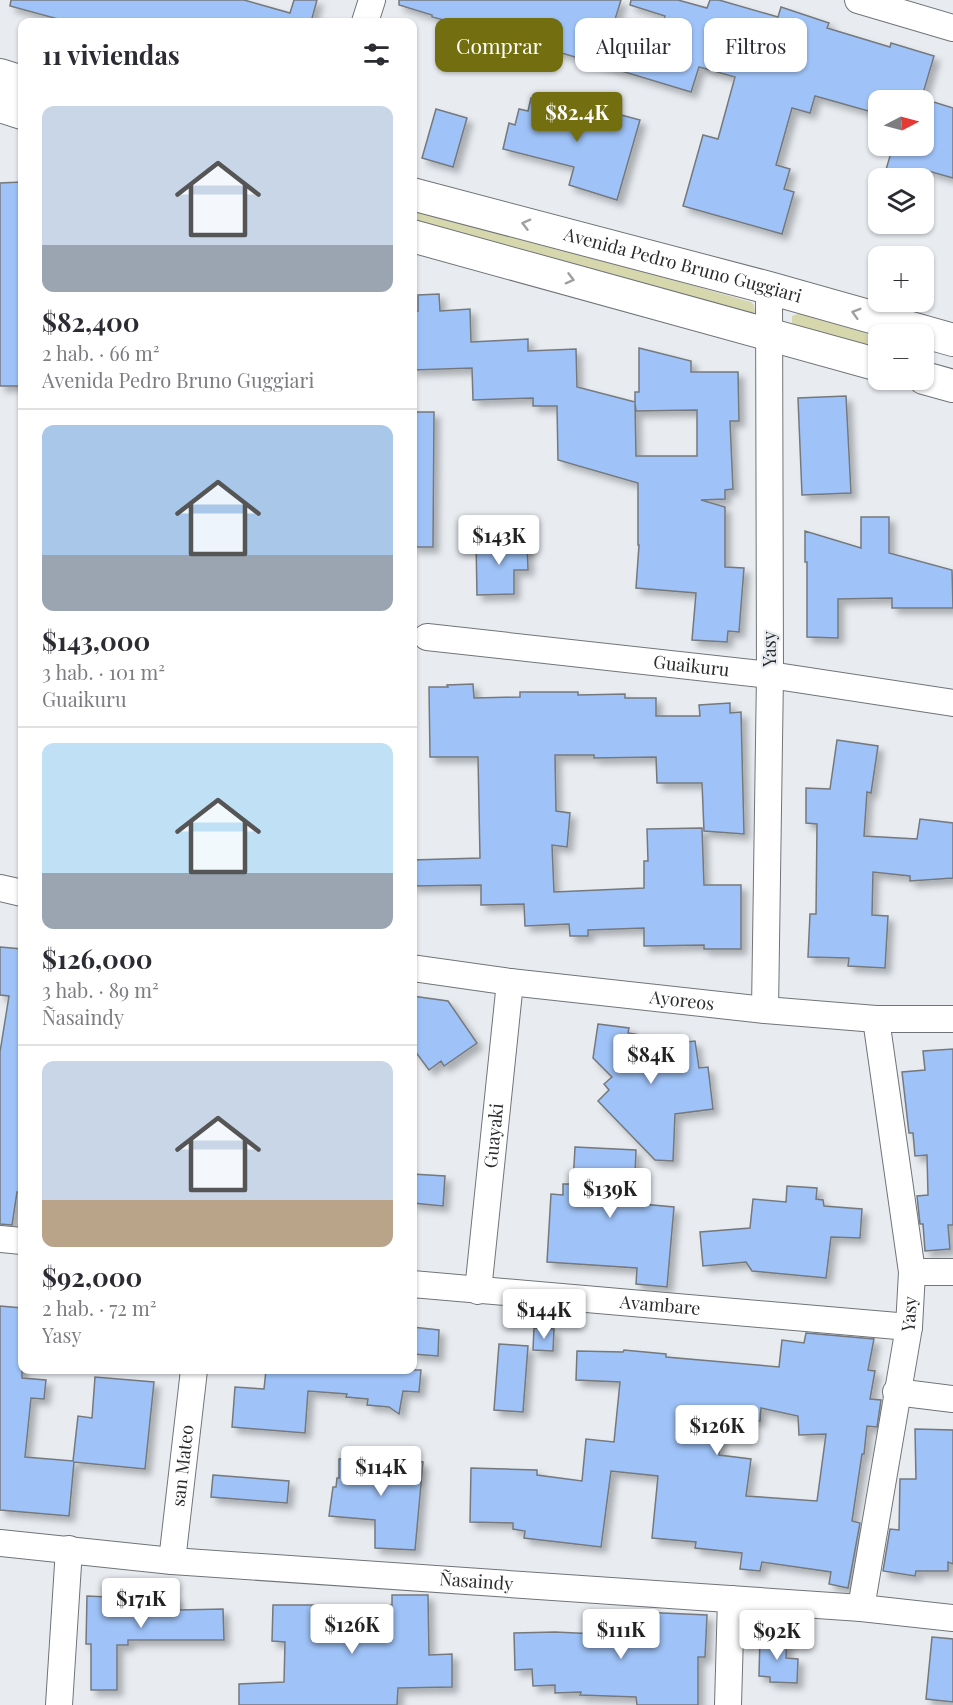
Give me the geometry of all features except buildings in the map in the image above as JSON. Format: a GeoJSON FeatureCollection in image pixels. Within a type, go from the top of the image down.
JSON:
{"type":"FeatureCollection","features":[{"type":"Feature","properties":{"kind":"main road"},"geometry":{"type":"LineString","coordinates":[[0,75],[18,81]]}},
{"type":"Feature","properties":{"kind":"main road"},"geometry":{"type":"LineString","coordinates":[[0,106],[18,112]]}},
{"type":"Feature","properties":{"kind":"main road","name":"Avenida Pedro Bruno Guggiari"},"geometry":{"type":"LineString","coordinates":[[417,195],[769,288],[953,340]]}},
{"type":"Feature","properties":{"kind":"main road"},"geometry":{"type":"LineString","coordinates":[[417,237],[868,362]]}},
{"type":"Feature","properties":{"kind":"main road"},"geometry":{"type":"LineString","coordinates":[[934,381],[953,386]]}},
{"type":"Feature","properties":{"kind":"street"},"geometry":{"type":"LineString","coordinates":[[365,18],[372,0]]}},
{"type":"Feature","properties":{"kind":"street"},"geometry":{"type":"LineString","coordinates":[[858,0],[953,28]]}},
{"type":"Feature","properties":{"kind":"street","name":"Yasy"},"geometry":{"type":"LineString","coordinates":[[765,1010],[770,675],[769,288]]}},
{"type":"Feature","properties":{"kind":"street","name":"Guaikuru"},"geometry":{"type":"LineString","coordinates":[[427,638],[770,675],[953,703]]}},
{"type":"Feature","properties":{"kind":"street"},"geometry":{"type":"LineString","coordinates":[[0,888],[18,892]]}},
{"type":"Feature","properties":{"kind":"street","name":"Ayoreos"},"geometry":{"type":"LineString","coordinates":[[417,969],[510,982],[765,1010],[876,1019],[953,1019]]}},
{"type":"Feature","properties":{"kind":"street","name":"Guayaki"},"geometry":{"type":"LineString","coordinates":[[478,1291],[510,982]]}},
{"type":"Feature","properties":{"kind":"street","name":"Yasy"},"geometry":{"type":"LineString","coordinates":[[861,1608],[896,1392],[909,1327],[912,1272],[876,1019]]}},
{"type":"Feature","properties":{"kind":"street"},"geometry":{"type":"LineString","coordinates":[[0,1239],[18,1241]]}},
{"type":"Feature","properties":{"kind":"street"},"geometry":{"type":"LineString","coordinates":[[912,1272],[953,1272]]}},
{"type":"Feature","properties":{"kind":"street","name":"Avambare"},"geometry":{"type":"LineString","coordinates":[[417,1285],[909,1327]]}},
{"type":"Feature","properties":{"kind":"street","name":"san Mateo"},"geometry":{"type":"LineString","coordinates":[[172,1561],[194,1374]]}},
{"type":"Feature","properties":{"kind":"street"},"geometry":{"type":"LineString","coordinates":[[896,1392],[953,1399]]}},
{"type":"Feature","properties":{"kind":"street","name":"Ñasaindy"},"geometry":{"type":"LineString","coordinates":[[0,1543],[172,1561],[861,1608],[953,1618]]}},
{"type":"Feature","properties":{"kind":"street"},"geometry":{"type":"LineString","coordinates":[[59,1705],[69,1549]]}},
{"type":"Feature","properties":{"kind":"street"},"geometry":{"type":"LineString","coordinates":[[728,1705],[731,1599]]}},
{"type":"Feature","properties":{"kind":"green space"},"geometry":{"type":"Polygon","coordinates":[[[417,207],[751,302],[755,312],[752,314],[417,222],[417,207]]]}},
{"type":"Feature","properties":{"kind":"green space"},"geometry":{"type":"Polygon","coordinates":[[[800,313],[868,333],[868,348],[796,326],[792,323],[792,316],[800,313]]]}}]}
